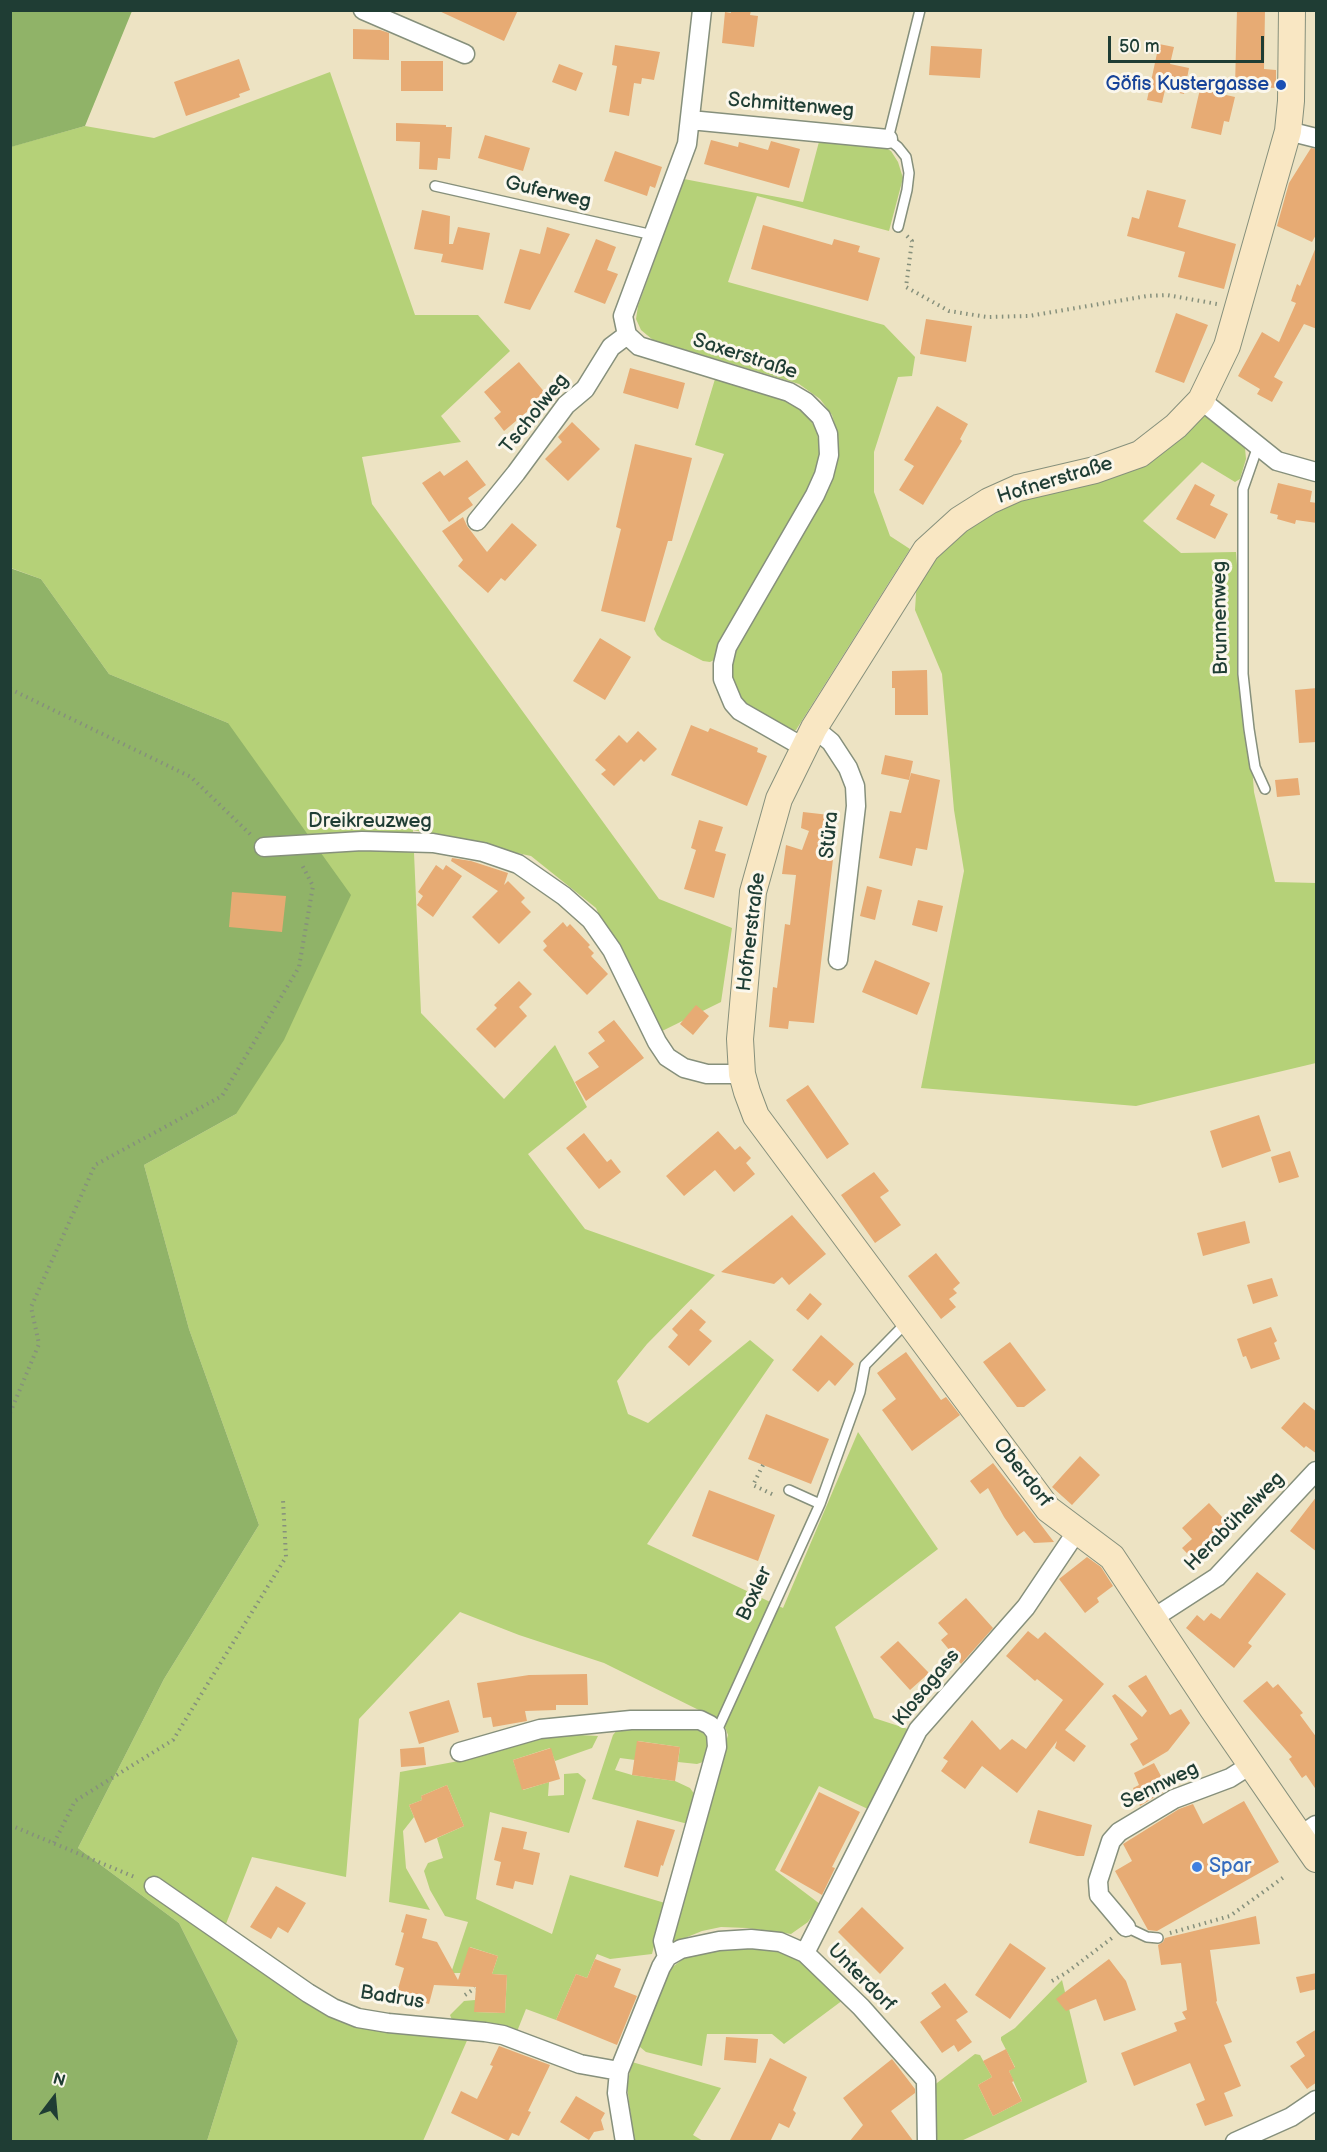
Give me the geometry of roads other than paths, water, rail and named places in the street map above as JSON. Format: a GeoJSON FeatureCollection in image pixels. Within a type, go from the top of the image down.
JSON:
{"type":"FeatureCollection","features":[{"type":"Feature","properties":{"kind":"main road","name":"Hofnerstraße"},"geometry":{"type":"LineString","coordinates":[[742,1074],[740,1039],[753,892],[779,799],[809,737],[926,550],[959,520],[989,501],[1018,488],[1095,470],[1140,454],[1176,426],[1201,400],[1227,346],[1288,131],[1291,101],[1292,10]]}},
{"type":"Feature","properties":{"kind":"main road","name":"Oberdorf"},"geometry":{"type":"LineString","coordinates":[[742,1074],[756,1116],[1048,1509],[1112,1557],[1252,1764],[1308,1830],[1317,1859]]}},
{"type":"Feature","properties":{"kind":"street"},"geometry":{"type":"LineString","coordinates":[[363,10],[465,54]]}},
{"type":"Feature","properties":{"kind":"street"},"geometry":{"type":"LineString","coordinates":[[627,335],[623,316],[684,152],[690,120],[702,10]]}},
{"type":"Feature","properties":{"kind":"street","name":"Schmittenweg"},"geometry":{"type":"LineString","coordinates":[[690,120],[888,139]]}},
{"type":"Feature","properties":{"kind":"street"},"geometry":{"type":"LineString","coordinates":[[1288,131],[1317,138]]}},
{"type":"Feature","properties":{"kind":"street","name":"Tscholweg"},"geometry":{"type":"LineString","coordinates":[[477,521],[566,405],[585,389],[611,347],[627,335]]}},
{"type":"Feature","properties":{"kind":"street","name":"Saxerstraße"},"geometry":{"type":"LineString","coordinates":[[627,335],[639,346],[789,392],[806,402],[821,417],[828,435],[829,455],[824,475],[815,495],[727,647],[723,664],[723,679],[733,703],[740,711],[809,737]]}},
{"type":"Feature","properties":{"kind":"street"},"geometry":{"type":"LineString","coordinates":[[1201,400],[1277,461],[1317,472]]}},
{"type":"Feature","properties":{"kind":"street","name":"Stüra"},"geometry":{"type":"LineString","coordinates":[[809,737],[831,742],[848,768],[855,786],[856,806],[838,960]]}},
{"type":"Feature","properties":{"kind":"street","name":"Dreikreuzweg"},"geometry":{"type":"LineString","coordinates":[[264,847],[362,841],[433,843],[483,852],[518,864],[556,890],[591,920],[612,950],[657,1042],[667,1057],[684,1068],[707,1074],[742,1074]]}},
{"type":"Feature","properties":{"kind":"street","name":"Herabühelweg"},"geometry":{"type":"LineString","coordinates":[[1152,1619],[1217,1577],[1317,1471]]}},
{"type":"Feature","properties":{"kind":"street","name":"Klosagass"},"geometry":{"type":"LineString","coordinates":[[805,1953],[918,1730],[1026,1607],[1077,1531]]}},
{"type":"Feature","properties":{"kind":"street"},"geometry":{"type":"LineString","coordinates":[[460,1752],[540,1729],[631,1720],[700,1720],[710,1725],[716,1733]]}},
{"type":"Feature","properties":{"kind":"street","name":"Boxler"},"geometry":{"type":"LineString","coordinates":[[667,1957],[663,1941],[717,1747],[716,1733]]}},
{"type":"Feature","properties":{"kind":"street","name":"Sennweg"},"geometry":{"type":"LineString","coordinates":[[1126,1927],[1099,1895],[1098,1881],[1111,1842],[1119,1832],[1174,1799],[1230,1778],[1252,1764]]}},
{"type":"Feature","properties":{"kind":"street","name":"Badrus"},"geometry":{"type":"LineString","coordinates":[[154,1886],[333,2008],[388,2023],[494,2034],[580,2064],[619,2071]]}},
{"type":"Feature","properties":{"kind":"street","name":"Unterdorf"},"geometry":{"type":"LineString","coordinates":[[667,1957],[681,1949],[719,1941],[751,1939],[780,1942],[805,1953],[861,2007],[926,2080],[927,2142]]}},
{"type":"Feature","properties":{"kind":"street"},"geometry":{"type":"LineString","coordinates":[[625,2142],[617,2094],[619,2071],[661,1966],[667,1957]]}},
{"type":"Feature","properties":{"kind":"street"},"geometry":{"type":"LineString","coordinates":[[1235,2142],[1291,2116],[1317,2100]]}},
{"type":"Feature","properties":{"kind":"lane"},"geometry":{"type":"LineString","coordinates":[[898,227],[909,173],[906,157],[888,139],[920,10]]}},
{"type":"Feature","properties":{"kind":"lane","name":"Guferweg"},"geometry":{"type":"LineString","coordinates":[[435,186],[653,235]]}},
{"type":"Feature","properties":{"kind":"lane","name":"Brunnenweg"},"geometry":{"type":"LineString","coordinates":[[1258,446],[1243,489],[1243,674],[1256,767],[1265,789]]}},
{"type":"Feature","properties":{"kind":"lane","name":"Boxler"},"geometry":{"type":"LineString","coordinates":[[716,1733],[820,1504],[860,1392],[865,1365],[908,1321]]}},
{"type":"Feature","properties":{"kind":"lane"},"geometry":{"type":"LineString","coordinates":[[789,1490],[820,1504]]}},
{"type":"Feature","properties":{"kind":"lane","name":"Sennweg"},"geometry":{"type":"LineString","coordinates":[[1126,1927],[1147,1937],[1158,1938]]}},
{"type":"Feature","properties":{"kind":"place","name":"Göfis Kustergasse"},"geometry":{"type":"Point","coordinates":[1281,85]}},
{"type":"Feature","properties":{"kind":"place","name":"Spar"},"geometry":{"type":"Point","coordinates":[1197,1867]}}]}
